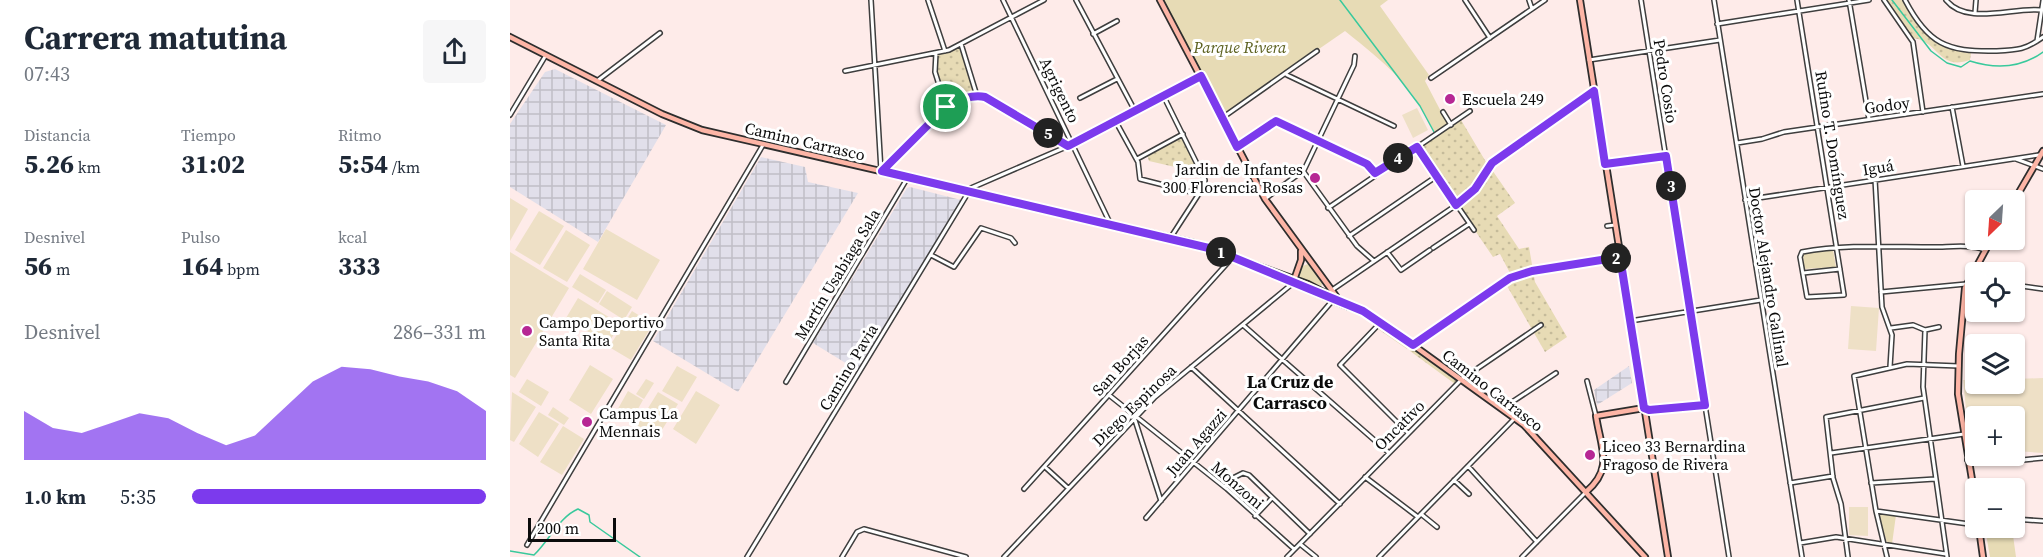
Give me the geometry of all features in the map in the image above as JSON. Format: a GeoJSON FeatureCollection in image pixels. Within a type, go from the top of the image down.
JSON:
{"type":"FeatureCollection","features":[{"type":"Feature","properties":{"kind":"street"},"geometry":{"type":"LineString","coordinates":[[871,0],[882,171]]}},
{"type":"Feature","properties":{"kind":"street"},"geometry":{"type":"LineString","coordinates":[[928,0],[945,51]]}},
{"type":"Feature","properties":{"kind":"street","name":"Agrigento"},"geometry":{"type":"LineString","coordinates":[[1003,0],[1110,223]]}},
{"type":"Feature","properties":{"kind":"street"},"geometry":{"type":"LineString","coordinates":[[845,71],[945,51],[1044,0]]}},
{"type":"Feature","properties":{"kind":"street"},"geometry":{"type":"LineString","coordinates":[[1076,0],[1135,111]]}},
{"type":"Feature","properties":{"kind":"street"},"geometry":{"type":"LineString","coordinates":[[1160,0],[1265,199],[1332,290],[1336,299]]}},
{"type":"Feature","properties":{"kind":"street"},"geometry":{"type":"LineString","coordinates":[[1465,0],[1490,38]]}},
{"type":"Feature","properties":{"kind":"street"},"geometry":{"type":"LineString","coordinates":[[1529,0],[1532,9]]}},
{"type":"Feature","properties":{"kind":"street"},"geometry":{"type":"LineString","coordinates":[[1431,78],[1545,0]]}},
{"type":"Feature","properties":{"kind":"street"},"geometry":{"type":"LineString","coordinates":[[1580,0],[1668,557]]}},
{"type":"Feature","properties":{"kind":"street","name":"Pedro Cosio"},"geometry":{"type":"LineString","coordinates":[[1641,0],[1729,557]]}},
{"type":"Feature","properties":{"kind":"street","name":"Doctor Alejandro Gallinal"},"geometry":{"type":"LineString","coordinates":[[1714,0],[1802,557]]}},
{"type":"Feature","properties":{"kind":"street","name":"Rufino T. Domínguez"},"geometry":{"type":"LineString","coordinates":[[1797,0],[1844,295],[1809,298],[1803,273]]}},
{"type":"Feature","properties":{"kind":"street"},"geometry":{"type":"LineString","coordinates":[[1717,24],[1850,1],[1869,0]]}},
{"type":"Feature","properties":{"kind":"street"},"geometry":{"type":"LineString","coordinates":[[1884,0],[1913,42],[1923,112]]}},
{"type":"Feature","properties":{"kind":"street"},"geometry":{"type":"LineString","coordinates":[[1905,0],[1928,33],[1942,44],[1957,50],[2023,49],[2043,36],[2038,30]]}},
{"type":"Feature","properties":{"kind":"street"},"geometry":{"type":"LineString","coordinates":[[1946,0],[1960,11],[1975,13],[2041,10]]}},
{"type":"Feature","properties":{"kind":"street"},"geometry":{"type":"LineString","coordinates":[[1975,13],[1976,0]]}},
{"type":"Feature","properties":{"kind":"street"},"geometry":{"type":"LineString","coordinates":[[1850,1],[1869,119]]}},
{"type":"Feature","properties":{"kind":"street"},"geometry":{"type":"LineString","coordinates":[[2037,41],[2043,1]]}},
{"type":"Feature","properties":{"kind":"street"},"geometry":{"type":"LineString","coordinates":[[1093,34],[1117,21]]}},
{"type":"Feature","properties":{"kind":"street"},"geometry":{"type":"LineString","coordinates":[[597,81],[660,33]]}},
{"type":"Feature","properties":{"kind":"street","name":"Camino Carrasco"},"geometry":{"type":"LineString","coordinates":[[510,37],[691,126],[763,145],[1171,237],[1233,256],[1322,291],[1336,299]]}},
{"type":"Feature","properties":{"kind":"street"},"geometry":{"type":"LineString","coordinates":[[1589,60],[1720,40]]}},
{"type":"Feature","properties":{"kind":"street"},"geometry":{"type":"LineString","coordinates":[[961,44],[977,96]]}},
{"type":"Feature","properties":{"kind":"street"},"geometry":{"type":"LineString","coordinates":[[1222,118],[1317,51]]}},
{"type":"Feature","properties":{"kind":"street"},"geometry":{"type":"LineString","coordinates":[[936,53],[935,72],[946,107]]}},
{"type":"Feature","properties":{"kind":"street"},"geometry":{"type":"LineString","coordinates":[[510,115],[546,55]]}},
{"type":"Feature","properties":{"kind":"street"},"geometry":{"type":"LineString","coordinates":[[1265,199],[1303,171],[1354,65],[1355,56]]}},
{"type":"Feature","properties":{"kind":"street"},"geometry":{"type":"LineString","coordinates":[[1287,75],[1394,126]]}},
{"type":"Feature","properties":{"kind":"street"},"geometry":{"type":"LineString","coordinates":[[970,190],[975,185],[1073,144],[1201,76]]}},
{"type":"Feature","properties":{"kind":"street"},"geometry":{"type":"LineString","coordinates":[[1080,98],[1117,79]]}},
{"type":"Feature","properties":{"kind":"street"},"geometry":{"type":"LineString","coordinates":[[1332,290],[1456,205],[1475,189],[1492,163],[1594,91]]}},
{"type":"Feature","properties":{"kind":"street","name":"Godoy"},"geometry":{"type":"LineString","coordinates":[[1736,143],[1762,139],[1784,132],[2043,94]]}},
{"type":"Feature","properties":{"kind":"street"},"geometry":{"type":"LineString","coordinates":[[882,171],[946,107],[977,96],[992,100],[1068,146]]}},
{"type":"Feature","properties":{"kind":"street"},"geometry":{"type":"LineString","coordinates":[[1164,96],[1204,176],[1205,183],[1171,237]]}},
{"type":"Feature","properties":{"kind":"street"},"geometry":{"type":"LineString","coordinates":[[1952,107],[1962,166]]}},
{"type":"Feature","properties":{"kind":"street"},"geometry":{"type":"LineString","coordinates":[[1443,111],[1451,124]]}},
{"type":"Feature","properties":{"kind":"street"},"geometry":{"type":"LineString","coordinates":[[1328,208],[1375,173],[1470,111]]}},
{"type":"Feature","properties":{"kind":"street"},"geometry":{"type":"LineString","coordinates":[[1237,147],[1274,121],[1369,164],[1375,173]]}},
{"type":"Feature","properties":{"kind":"street"},"geometry":{"type":"LineString","coordinates":[[1116,122],[1136,159],[1142,180],[1199,194]]}},
{"type":"Feature","properties":{"kind":"street"},"geometry":{"type":"LineString","coordinates":[[1136,159],[1183,134]]}},
{"type":"Feature","properties":{"kind":"street"},"geometry":{"type":"LineString","coordinates":[[527,545],[763,145]]}},
{"type":"Feature","properties":{"kind":"street"},"geometry":{"type":"LineString","coordinates":[[1417,147],[1474,230]]}},
{"type":"Feature","properties":{"kind":"street"},"geometry":{"type":"LineString","coordinates":[[2021,190],[2042,153]]}},
{"type":"Feature","properties":{"kind":"street","name":"Iguá"},"geometry":{"type":"LineString","coordinates":[[1745,200],[2042,153]]}},
{"type":"Feature","properties":{"kind":"street"},"geometry":{"type":"LineString","coordinates":[[1605,164],[1666,156]]}},
{"type":"Feature","properties":{"kind":"street"},"geometry":{"type":"LineString","coordinates":[[2025,163],[2026,157]]}},
{"type":"Feature","properties":{"kind":"street","name":"Iguá"},"geometry":{"type":"LineString","coordinates":[[2015,159],[2043,169]]}},
{"type":"Feature","properties":{"kind":"street"},"geometry":{"type":"LineString","coordinates":[[1303,171],[1349,236],[1374,261]]}},
{"type":"Feature","properties":{"kind":"street"},"geometry":{"type":"LineString","coordinates":[[1349,236],[1437,176]]}},
{"type":"Feature","properties":{"kind":"street","name":"Martín Usabiaga Sala"},"geometry":{"type":"LineString","coordinates":[[786,382],[908,177]]}},
{"type":"Feature","properties":{"kind":"street"},"geometry":{"type":"LineString","coordinates":[[1875,179],[1881,248],[1883,311],[1891,328],[1890,367]]}},
{"type":"Feature","properties":{"kind":"street","name":"Camino Pavia"},"geometry":{"type":"LineString","coordinates":[[747,557],[970,190]]}},
{"type":"Feature","properties":{"kind":"street"},"geometry":{"type":"LineString","coordinates":[[1387,252],[1401,270],[1469,224]]}},
{"type":"Feature","properties":{"kind":"street"},"geometry":{"type":"LineString","coordinates":[[1607,226],[1615,225]]}},
{"type":"Feature","properties":{"kind":"street"},"geometry":{"type":"LineString","coordinates":[[931,255],[954,267],[981,228],[1011,238],[1016,243]]}},
{"type":"Feature","properties":{"kind":"street"},"geometry":{"type":"LineString","coordinates":[[1840,269],[1803,273],[1800,253],[1837,248],[1965,250]]}},
{"type":"Feature","properties":{"kind":"street"},"geometry":{"type":"LineString","coordinates":[[1293,281],[1299,268],[1300,249]]}},
{"type":"Feature","properties":{"kind":"street"},"geometry":{"type":"LineString","coordinates":[[1978,262],[1985,250]]}},
{"type":"Feature","properties":{"kind":"street","name":"San Borjas"},"geometry":{"type":"LineString","coordinates":[[1024,489],[1233,256]]}},
{"type":"Feature","properties":{"kind":"street"},"geometry":{"type":"LineString","coordinates":[[1413,345],[1514,277],[1620,257]]}},
{"type":"Feature","properties":{"kind":"street"},"geometry":{"type":"LineString","coordinates":[[1299,268],[1306,263],[1313,265]]}},
{"type":"Feature","properties":{"kind":"street"},"geometry":{"type":"LineString","coordinates":[[1320,274],[1324,285],[1322,291]]}},
{"type":"Feature","properties":{"kind":"street","name":"Camino Carrasco"},"geometry":{"type":"LineString","coordinates":[[1293,281],[1306,289],[1363,311],[1503,408],[1533,434],[1644,556]]}},
{"type":"Feature","properties":{"kind":"street","name":"Diego Espinosa"},"geometry":{"type":"LineString","coordinates":[[1004,557],[1135,418],[1191,367],[1293,281]]}},
{"type":"Feature","properties":{"kind":"street"},"geometry":{"type":"LineString","coordinates":[[1881,292],[1965,284]]}},
{"type":"Feature","properties":{"kind":"street"},"geometry":{"type":"LineString","coordinates":[[2025,287],[2043,290]]}},
{"type":"Feature","properties":{"kind":"street","name":"Camino Carrasco"},"geometry":{"type":"LineString","coordinates":[[1306,289],[1322,291]]}},
{"type":"Feature","properties":{"kind":"street"},"geometry":{"type":"LineString","coordinates":[[1965,296],[1958,394],[1965,440]]}},
{"type":"Feature","properties":{"kind":"street","name":"Juan Agazzi"},"geometry":{"type":"LineString","coordinates":[[1146,518],[1336,299]]}},
{"type":"Feature","properties":{"kind":"street"},"geometry":{"type":"LineString","coordinates":[[1630,321],[1761,300]]}},
{"type":"Feature","properties":{"kind":"street"},"geometry":{"type":"LineString","coordinates":[[1381,322],[1340,365],[1408,434]]}},
{"type":"Feature","properties":{"kind":"street"},"geometry":{"type":"LineString","coordinates":[[1243,325],[1389,453]]}},
{"type":"Feature","properties":{"kind":"street"},"geometry":{"type":"LineString","coordinates":[[1891,328],[1913,325],[1925,330],[1939,327]]}},
{"type":"Feature","properties":{"kind":"street","name":"Oncativo"},"geometry":{"type":"LineString","coordinates":[[1287,557],[1462,379],[1541,326]]}},
{"type":"Feature","properties":{"kind":"street"},"geometry":{"type":"LineString","coordinates":[[1799,543],[1836,537],[1946,556],[1924,398],[1925,330]]}},
{"type":"Feature","properties":{"kind":"street"},"geometry":{"type":"LineString","coordinates":[[1887,557],[1876,511],[1854,376],[1890,367],[1923,364],[1959,366]]}},
{"type":"Feature","properties":{"kind":"street"},"geometry":{"type":"LineString","coordinates":[[1191,367],[1340,504]]}},
{"type":"Feature","properties":{"kind":"street"},"geometry":{"type":"LineString","coordinates":[[1503,408],[1556,373]]}},
{"type":"Feature","properties":{"kind":"street"},"geometry":{"type":"LineString","coordinates":[[1522,557],[1600,478],[1603,470],[1596,416],[1587,381]]}},
{"type":"Feature","properties":{"kind":"street","name":"Monzoni"},"geometry":{"type":"LineString","coordinates":[[1109,395],[1135,418],[1225,487],[1295,550]]}},
{"type":"Feature","properties":{"kind":"street"},"geometry":{"type":"LineString","coordinates":[[1848,557],[1841,504],[1833,476],[1826,417],[1924,398]]}},
{"type":"Feature","properties":{"kind":"street"},"geometry":{"type":"LineString","coordinates":[[1596,416],[1644,408],[1649,410],[1705,405]]}},
{"type":"Feature","properties":{"kind":"street"},"geometry":{"type":"LineString","coordinates":[[1135,418],[1161,501]]}},
{"type":"Feature","properties":{"kind":"street"},"geometry":{"type":"LineString","coordinates":[[1379,557],[1515,418]]}},
{"type":"Feature","properties":{"kind":"street"},"geometry":{"type":"LineString","coordinates":[[1831,453],[1964,434]]}},
{"type":"Feature","properties":{"kind":"street"},"geometry":{"type":"LineString","coordinates":[[2025,460],[2043,458]]}},
{"type":"Feature","properties":{"kind":"street"},"geometry":{"type":"LineString","coordinates":[[1468,466],[1537,542]]}},
{"type":"Feature","properties":{"kind":"street"},"geometry":{"type":"LineString","coordinates":[[1045,467],[1068,488]]}},
{"type":"Feature","properties":{"kind":"street"},"geometry":{"type":"LineString","coordinates":[[1225,487],[1233,478],[1243,473],[1249,475],[1310,534]]}},
{"type":"Feature","properties":{"kind":"street"},"geometry":{"type":"LineString","coordinates":[[1790,483],[1833,476]]}},
{"type":"Feature","properties":{"kind":"street"},"geometry":{"type":"LineString","coordinates":[[1365,477],[1437,527]]}},
{"type":"Feature","properties":{"kind":"street"},"geometry":{"type":"LineString","coordinates":[[1871,483],[1935,479]]}},
{"type":"Feature","properties":{"kind":"street"},"geometry":{"type":"LineString","coordinates":[[1454,480],[1469,494]]}},
{"type":"Feature","properties":{"kind":"street"},"geometry":{"type":"LineString","coordinates":[[1255,516],[1272,498]]}},
{"type":"Feature","properties":{"kind":"street"},"geometry":{"type":"LineString","coordinates":[[1876,511],[1965,525]]}},
{"type":"Feature","properties":{"kind":"street"},"geometry":{"type":"LineString","coordinates":[[2025,520],[2043,521]]}},
{"type":"Feature","properties":{"kind":"street"},"geometry":{"type":"LineString","coordinates":[[842,557],[860,530],[966,557]]}},
{"type":"Feature","properties":{"kind":"street"},"geometry":{"type":"LineString","coordinates":[[1979,538],[1983,557]]}},
{"type":"Feature","properties":{"kind":"street"},"geometry":{"type":"LineString","coordinates":[[1300,544],[1316,557]]}},
{"type":"Feature","properties":{"kind":"shaded area"},"geometry":{"type":"Polygon","coordinates":[[[555,69],[666,125],[598,242],[510,187],[510,124],[545,72],[555,69]]]}},
{"type":"Feature","properties":{"kind":"shaded area"},"geometry":{"type":"Polygon","coordinates":[[[1417,108],[1428,130],[1413,138],[1402,115],[1417,108]]]}},
{"type":"Feature","properties":{"kind":"shaded area"},"geometry":{"type":"Polygon","coordinates":[[[761,157],[805,167],[808,182],[858,193],[738,392],[653,341],[761,157]]]}},
{"type":"Feature","properties":{"kind":"shaded area"},"geometry":{"type":"Polygon","coordinates":[[[907,188],[961,200],[857,370],[813,343],[907,188]]]}},
{"type":"Feature","properties":{"kind":"shaded area"},"geometry":{"type":"Polygon","coordinates":[[[510,198],[528,209],[510,241],[510,198]]]}},
{"type":"Feature","properties":{"kind":"shaded area"},"geometry":{"type":"Polygon","coordinates":[[[539,211],[564,226],[540,265],[515,250],[539,211]]]}},
{"type":"Feature","properties":{"kind":"shaded area"},"geometry":{"type":"Polygon","coordinates":[[[606,229],[660,260],[637,300],[583,269],[606,229]]]}},
{"type":"Feature","properties":{"kind":"shaded area"},"geometry":{"type":"Polygon","coordinates":[[[566,230],[590,245],[567,282],[543,268],[566,230]]]}},
{"type":"Feature","properties":{"kind":"shaded area","name":"Campo Deportivo Santa Rita"},"geometry":{"type":"Polygon","coordinates":[[[510,252],[569,288],[515,378],[510,375],[510,252]]]}},
{"type":"Feature","properties":{"kind":"shaded area"},"geometry":{"type":"Polygon","coordinates":[[[580,274],[606,290],[598,303],[572,287],[580,274]]]}},
{"type":"Feature","properties":{"kind":"shaded area"},"geometry":{"type":"Polygon","coordinates":[[[607,291],[632,307],[624,320],[599,304],[607,291]]]}},
{"type":"Feature","properties":{"kind":"shaded area"},"geometry":{"type":"Polygon","coordinates":[[[578,298],[620,324],[608,344],[566,318],[578,298]]]}},
{"type":"Feature","properties":{"kind":"shaded area"},"geometry":{"type":"Polygon","coordinates":[[[1851,306],[1879,308],[1876,351],[1848,349],[1851,306]]]}},
{"type":"Feature","properties":{"kind":"shaded area"},"geometry":{"type":"Polygon","coordinates":[[[632,311],[653,324],[631,360],[609,347],[632,311]]]}},
{"type":"Feature","properties":{"kind":"shaded area"},"geometry":{"type":"Polygon","coordinates":[[[590,365],[613,379],[591,414],[569,400],[590,365]]]}},
{"type":"Feature","properties":{"kind":"shaded area"},"geometry":{"type":"Polygon","coordinates":[[[677,366],[697,377],[682,402],[662,391],[677,366]]]}},
{"type":"Feature","properties":{"kind":"shaded area"},"geometry":{"type":"Polygon","coordinates":[[[1629,366],[1632,383],[1597,405],[1594,390],[1629,366]]]}},
{"type":"Feature","properties":{"kind":"shaded area"},"geometry":{"type":"Polygon","coordinates":[[[2043,378],[2043,453],[2025,452],[2025,406],[1966,406],[1963,380],[1965,380],[1965,394],[2025,394],[2025,379],[2043,378]]]}},
{"type":"Feature","properties":{"kind":"shaded area"},"geometry":{"type":"Polygon","coordinates":[[[527,379],[549,392],[541,406],[519,392],[527,379]]]}},
{"type":"Feature","properties":{"kind":"shaded area"},"geometry":{"type":"Polygon","coordinates":[[[646,379],[654,383],[644,399],[636,394],[646,379]]]}},
{"type":"Feature","properties":{"kind":"shaded area"},"geometry":{"type":"Polygon","coordinates":[[[628,391],[643,400],[630,423],[615,414],[628,391]]]}},
{"type":"Feature","properties":{"kind":"shaded area"},"geometry":{"type":"Polygon","coordinates":[[[696,391],[720,405],[696,444],[673,429],[696,391]]]}},
{"type":"Feature","properties":{"kind":"shaded area"},"geometry":{"type":"Polygon","coordinates":[[[512,392],[536,407],[514,442],[510,440],[512,392]]]}},
{"type":"Feature","properties":{"kind":"shaded area"},"geometry":{"type":"Polygon","coordinates":[[[658,392],[678,404],[657,438],[637,426],[658,392]]]}},
{"type":"Feature","properties":{"kind":"shaded area"},"geometry":{"type":"Polygon","coordinates":[[[553,407],[569,418],[564,425],[548,415],[553,407]]]}},
{"type":"Feature","properties":{"kind":"shaded area"},"geometry":{"type":"Polygon","coordinates":[[[539,412],[559,424],[538,457],[519,444],[539,412]]]}},
{"type":"Feature","properties":{"kind":"shaded area"},"geometry":{"type":"Polygon","coordinates":[[[563,426],[584,439],[562,475],[540,462],[563,426]]]}},
{"type":"Feature","properties":{"kind":"shaded area"},"geometry":{"type":"Polygon","coordinates":[[[1849,507],[1868,507],[1868,536],[1849,535],[1849,507]]]}},
{"type":"Feature","properties":{"kind":"green space","name":"Parque Rivera"},"geometry":{"type":"Polygon","coordinates":[[[1163,0],[1388,0],[1380,6],[1429,75],[1425,81],[1448,125],[1435,133],[1417,101],[1397,76],[1345,31],[1223,115],[1163,0]]]}},
{"type":"Feature","properties":{"kind":"green space"},"geometry":{"type":"Polygon","coordinates":[[[1887,0],[1902,0],[1915,20],[1930,36],[1948,47],[1971,53],[1970,60],[1951,62],[1922,40],[1913,38],[1887,0]]]}},
{"type":"Feature","properties":{"kind":"green space"},"geometry":{"type":"Polygon","coordinates":[[[959,47],[976,93],[949,103],[936,70],[937,55],[959,47]]]}},
{"type":"Feature","properties":{"kind":"green space"},"geometry":{"type":"Polygon","coordinates":[[[1461,120],[1486,162],[1472,188],[1456,201],[1420,147],[1461,120]]]}},
{"type":"Feature","properties":{"kind":"green space"},"geometry":{"type":"Polygon","coordinates":[[[1181,137],[1184,138],[1201,173],[1149,161],[1147,155],[1181,137]]]}},
{"type":"Feature","properties":{"kind":"green space"},"geometry":{"type":"Polygon","coordinates":[[[1490,167],[1515,203],[1497,216],[1519,249],[1529,247],[1535,282],[1567,337],[1545,352],[1503,279],[1510,273],[1500,254],[1493,257],[1459,207],[1480,188],[1490,167]]]}},
{"type":"Feature","properties":{"kind":"green space"},"geometry":{"type":"Polygon","coordinates":[[[1833,250],[1836,267],[1804,269],[1803,253],[1833,250]]]}},
{"type":"Feature","properties":{"kind":"green space"},"geometry":{"type":"Polygon","coordinates":[[[1308,264],[1322,283],[1321,288],[1297,278],[1303,266],[1308,264]]]}},
{"type":"Feature","properties":{"kind":"green space"},"geometry":{"type":"Polygon","coordinates":[[[1381,325],[1410,345],[1407,349],[1378,329],[1381,325]]]}},
{"type":"Feature","properties":{"kind":"green space"},"geometry":{"type":"Polygon","coordinates":[[[1413,348],[1456,378],[1455,384],[1410,351],[1413,348]]]}},
{"type":"Feature","properties":{"kind":"green space"},"geometry":{"type":"Polygon","coordinates":[[[1882,513],[1896,515],[1892,544],[1887,543],[1879,517],[1882,513]]]}},
{"type":"Feature","properties":{"kind":"green space"},"geometry":{"type":"Polygon","coordinates":[[[1987,538],[2013,538],[2016,557],[1990,557],[1987,538]]]}},
{"type":"Feature","properties":{"kind":"waterway"},"geometry":{"type":"LineString","coordinates":[[1340,0],[1420,106],[1434,132]]}},
{"type":"Feature","properties":{"kind":"waterway"},"geometry":{"type":"LineString","coordinates":[[1892,0],[1931,51],[1947,63],[1961,67],[1970,61],[2008,66],[2026,61],[2043,52]]}},
{"type":"Feature","properties":{"kind":"waterway"},"geometry":{"type":"LineString","coordinates":[[510,551],[534,555],[560,523],[578,509],[589,515],[590,522],[640,557]]}},
{"type":"Feature","properties":{"kind":"place","name":"Escuela 249"},"geometry":{"type":"Point","coordinates":[1450,99]}},
{"type":"Feature","properties":{"kind":"place","name":"Jardin de Infantes 300 Florencia Rosas"},"geometry":{"type":"Point","coordinates":[1315,178]}},
{"type":"Feature","properties":{"kind":"place","name":"Campo Deportivo Santa Rita"},"geometry":{"type":"Point","coordinates":[527,331]}},
{"type":"Feature","properties":{"kind":"place","name":"Campus La Mennais"},"geometry":{"type":"Point","coordinates":[587,422]}},
{"type":"Feature","properties":{"kind":"place","name":"Liceo 33 Bernardina Fragoso de Rivera"},"geometry":{"type":"Point","coordinates":[1590,455]}},
{"type":"Feature","properties":{"kind":"district","name":"La Cruz de Carrasco"},"geometry":{"type":"Point","coordinates":[1290,391]}},
{"type":"Feature","properties":{"kind":"route"},"geometry":{"type":"LineString","coordinates":[[1201,76],[1237,147],[1276,121],[1367,164],[1375,173],[1417,147],[1456,205],[1473,192],[1492,163],[1588,93],[1594,91],[1605,164],[1666,156],[1705,405],[1695,404],[1649,410],[1644,408],[1620,257],[1532,271],[1510,278],[1413,345],[1363,311],[1292,284],[1248,262],[1213,249],[1171,237],[882,171],[946,107],[952,103],[981,96],[992,100],[1068,146],[1201,76]]}}]}
